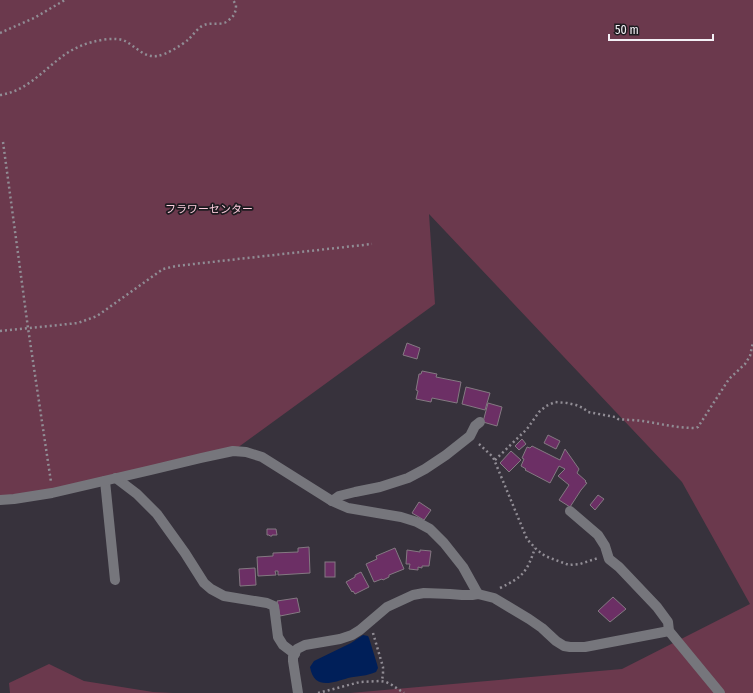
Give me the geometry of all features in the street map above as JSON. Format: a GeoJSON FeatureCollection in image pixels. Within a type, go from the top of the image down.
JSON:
{"type":"FeatureCollection","features":[{"type":"Feature","properties":{"kind":"street"},"geometry":{"type":"LineString","coordinates":[[332,501],[339,496],[380,487],[408,478],[425,470],[470,436],[475,426],[480,422]]}},
{"type":"Feature","properties":{"kind":"street"},"geometry":{"type":"LineString","coordinates":[[0,500],[52,493],[233,451],[246,452],[262,457],[332,501],[348,508],[401,517],[417,522],[430,529],[444,543],[483,595]]}},
{"type":"Feature","properties":{"kind":"street"},"geometry":{"type":"LineString","coordinates":[[116,478],[137,494],[157,514],[204,583],[211,589],[224,596],[267,603],[274,606],[278,637],[284,645],[295,654]]}},
{"type":"Feature","properties":{"kind":"street"},"geometry":{"type":"LineString","coordinates":[[105,481],[115,580]]}},
{"type":"Feature","properties":{"kind":"street"},"geometry":{"type":"LineString","coordinates":[[570,511],[598,535],[605,546],[609,559],[619,567],[657,607],[668,622],[669,631],[720,693]]}},
{"type":"Feature","properties":{"kind":"street"},"geometry":{"type":"LineString","coordinates":[[298,693],[293,661],[297,649],[305,645],[340,639],[352,635],[387,607],[413,595],[424,593],[483,595],[494,598],[542,628],[556,642],[570,647],[585,647],[669,631]]}},
{"type":"Feature","properties":{"kind":"path"},"geometry":{"type":"LineString","coordinates":[[0,33],[34,18],[65,0]]}},
{"type":"Feature","properties":{"kind":"path"},"geometry":{"type":"LineString","coordinates":[[0,95],[16,90],[32,82],[68,53],[81,45],[95,41],[114,39],[123,40],[149,56],[157,56],[166,53],[182,44],[202,26],[210,23],[224,23],[232,17],[236,11],[236,5],[233,0]]}},
{"type":"Feature","properties":{"kind":"path"},"geometry":{"type":"LineString","coordinates":[[3,142],[52,493]]}},
{"type":"Feature","properties":{"kind":"path"},"geometry":{"type":"LineString","coordinates":[[0,331],[78,322],[97,316],[163,269],[372,244]]}},
{"type":"Feature","properties":{"kind":"path"},"geometry":{"type":"LineString","coordinates":[[495,460],[527,429],[539,412],[546,406],[555,402],[567,402],[583,408],[588,412],[615,417],[618,419],[696,428],[706,417],[730,379],[745,364],[750,356],[753,342]]}},
{"type":"Feature","properties":{"kind":"path"},"geometry":{"type":"LineString","coordinates":[[482,439],[479,444],[494,457],[527,539],[535,548],[545,556],[569,565],[580,564],[596,559],[607,553]]}},
{"type":"Feature","properties":{"kind":"path"},"geometry":{"type":"LineString","coordinates":[[483,595],[491,593],[511,583],[520,576],[531,560],[535,548]]}},
{"type":"Feature","properties":{"kind":"path"},"geometry":{"type":"LineString","coordinates":[[370,621],[383,667],[382,681]]}},
{"type":"Feature","properties":{"kind":"path"},"geometry":{"type":"LineString","coordinates":[[318,693],[360,682],[382,681],[392,685],[404,693]]}},
{"type":"Feature","properties":{"kind":"green space","name":"フラワーセンター"},"geometry":{"type":"Polygon","coordinates":[[[0,0],[753,0],[753,693],[350,693],[622,669],[750,604],[682,482],[429,214],[435,304],[233,451],[0,500],[0,0]]]}},
{"type":"Feature","properties":{"kind":"green space"},"geometry":{"type":"Polygon","coordinates":[[[49,664],[84,681],[153,692],[173,693],[10,693],[9,683],[49,664]]]}},
{"type":"Feature","properties":{"kind":"water"},"geometry":{"type":"Polygon","coordinates":[[[363,635],[368,636],[369,638],[378,668],[376,672],[330,683],[320,682],[315,679],[310,667],[314,661],[351,643],[363,635]]]}},
{"type":"Feature","properties":{"kind":"building"},"geometry":{"type":"Polygon","coordinates":[[[407,343],[420,348],[417,359],[403,355],[407,343]]]}},
{"type":"Feature","properties":{"kind":"building"},"geometry":{"type":"Polygon","coordinates":[[[422,371],[437,374],[436,377],[461,382],[457,403],[432,398],[431,402],[416,399],[419,374],[421,374],[422,371]]]}},
{"type":"Feature","properties":{"kind":"building"},"geometry":{"type":"Polygon","coordinates":[[[466,387],[490,393],[485,410],[462,404],[466,387]]]}},
{"type":"Feature","properties":{"kind":"building"},"geometry":{"type":"Polygon","coordinates":[[[488,403],[502,407],[497,426],[483,422],[488,403]]]}},
{"type":"Feature","properties":{"kind":"building"},"geometry":{"type":"Polygon","coordinates":[[[548,435],[560,441],[556,449],[544,443],[548,435]]]}},
{"type":"Feature","properties":{"kind":"building"},"geometry":{"type":"Polygon","coordinates":[[[522,439],[526,444],[519,450],[515,446],[522,439]]]}},
{"type":"Feature","properties":{"kind":"building"},"geometry":{"type":"Polygon","coordinates":[[[532,446],[560,460],[565,449],[579,469],[577,473],[587,483],[570,507],[559,500],[569,485],[558,476],[565,469],[559,466],[550,483],[525,470],[526,469],[521,466],[524,459],[522,458],[527,447],[530,448],[532,446]]]}},
{"type":"Feature","properties":{"kind":"building"},"geometry":{"type":"Polygon","coordinates":[[[511,451],[521,460],[509,472],[500,463],[511,451]]]}},
{"type":"Feature","properties":{"kind":"building"},"geometry":{"type":"Polygon","coordinates":[[[598,495],[604,499],[595,510],[590,505],[598,495]]]}},
{"type":"Feature","properties":{"kind":"building"},"geometry":{"type":"Polygon","coordinates":[[[419,502],[431,510],[424,520],[412,513],[419,502]]]}},
{"type":"Feature","properties":{"kind":"building"},"geometry":{"type":"Polygon","coordinates":[[[267,529],[276,529],[277,535],[267,535],[267,529]]]}},
{"type":"Feature","properties":{"kind":"building"},"geometry":{"type":"Polygon","coordinates":[[[309,547],[310,573],[278,575],[278,571],[275,571],[276,575],[258,576],[257,557],[273,556],[273,553],[298,552],[298,548],[309,547]]]}},
{"type":"Feature","properties":{"kind":"building"},"geometry":{"type":"Polygon","coordinates":[[[395,548],[404,569],[389,575],[389,577],[383,580],[374,582],[366,564],[377,559],[376,556],[395,548]]]}},
{"type":"Feature","properties":{"kind":"building"},"geometry":{"type":"Polygon","coordinates":[[[407,550],[420,552],[420,550],[431,551],[429,566],[422,566],[422,568],[418,567],[418,570],[409,569],[410,564],[406,564],[407,550]]]}},
{"type":"Feature","properties":{"kind":"building"},"geometry":{"type":"Polygon","coordinates":[[[325,562],[335,562],[335,577],[325,577],[325,562]]]}},
{"type":"Feature","properties":{"kind":"building"},"geometry":{"type":"Polygon","coordinates":[[[255,568],[256,585],[240,586],[239,569],[255,568]]]}},
{"type":"Feature","properties":{"kind":"building"},"geometry":{"type":"Polygon","coordinates":[[[361,572],[369,587],[355,594],[346,582],[361,572]]]}},
{"type":"Feature","properties":{"kind":"building"},"geometry":{"type":"Polygon","coordinates":[[[613,597],[626,609],[610,622],[598,611],[613,597]]]}},
{"type":"Feature","properties":{"kind":"building"},"geometry":{"type":"Polygon","coordinates":[[[297,598],[300,612],[280,616],[277,601],[297,598]]]}}]}
